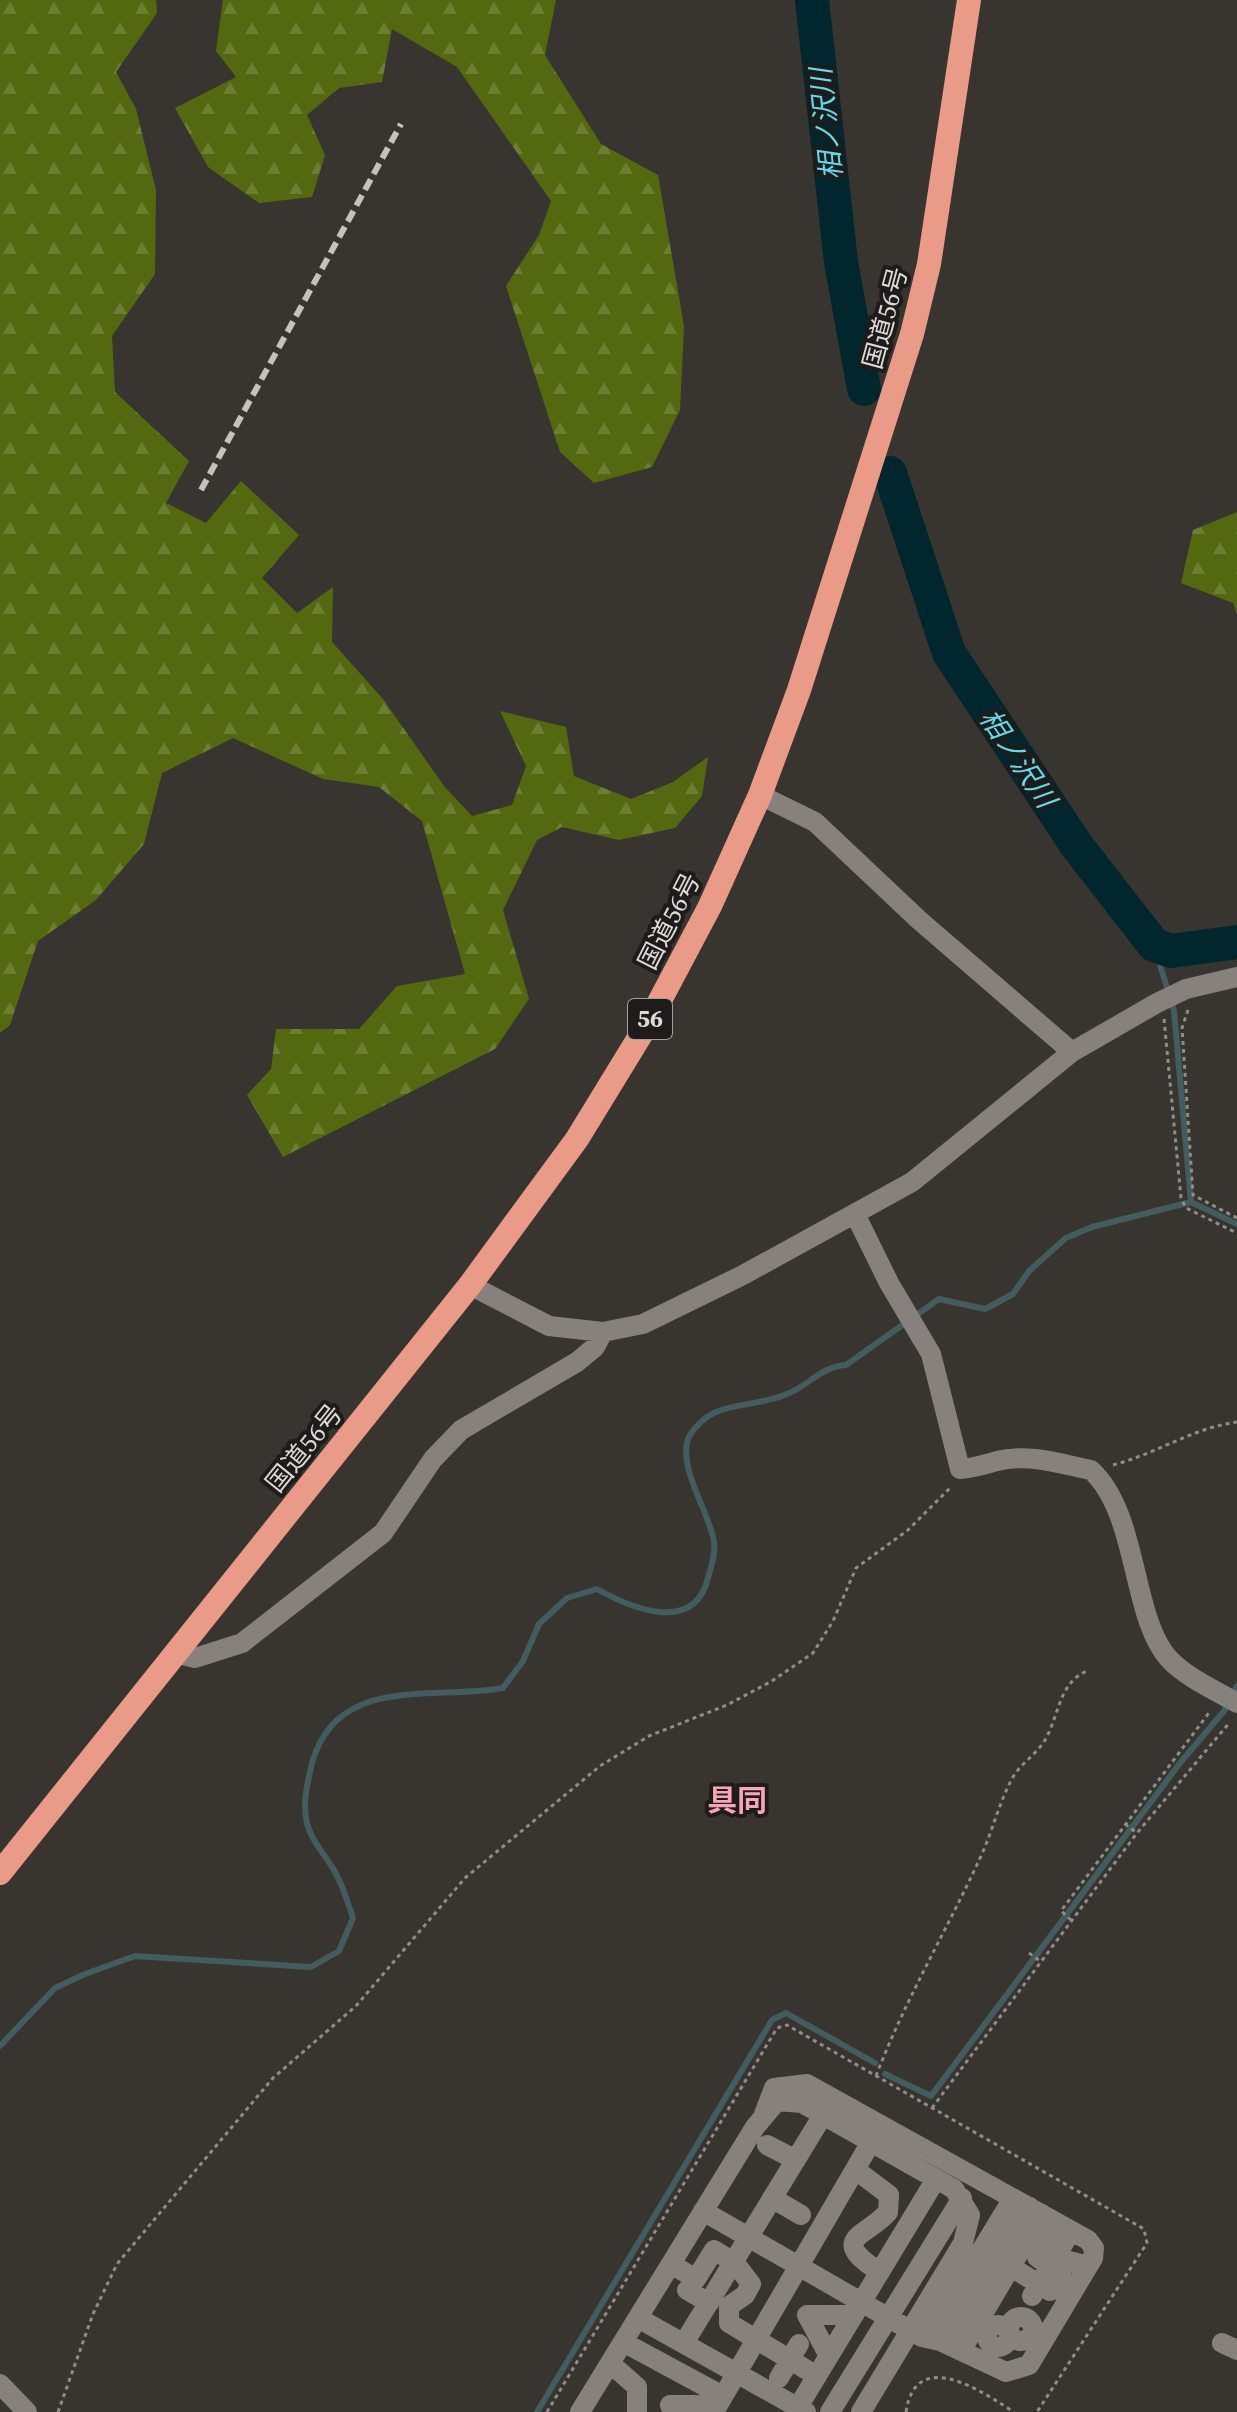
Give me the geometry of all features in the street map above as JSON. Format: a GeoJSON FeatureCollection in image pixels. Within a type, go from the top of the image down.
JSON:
{"type":"FeatureCollection","features":[{"type":"Feature","properties":{"kind":"highway","name":"国道56号"},"geometry":{"type":"LineString","coordinates":[[0,1873],[470,1285],[577,1139],[648,1023],[710,906],[760,795],[799,690],[912,334],[929,264],[969,0]]}},
{"type":"Feature","properties":{"kind":"street"},"geometry":{"type":"LineString","coordinates":[[760,795],[815,822],[930,930],[1072,1052]]}},
{"type":"Feature","properties":{"kind":"street"},"geometry":{"type":"LineString","coordinates":[[470,1285],[549,1326],[603,1332],[643,1324],[686,1305],[856,1216],[912,1182],[1072,1052],[1160,1001],[1191,988],[1237,977]]}},
{"type":"Feature","properties":{"kind":"street"},"geometry":{"type":"LineString","coordinates":[[856,1216],[889,1283],[931,1354],[960,1469],[980,1468],[998,1461],[1035,1459],[1091,1470],[1111,1497],[1156,1639],[1169,1658],[1232,1704]]}},
{"type":"Feature","properties":{"kind":"street"},"geometry":{"type":"LineString","coordinates":[[174,1653],[195,1658],[242,1643],[383,1533],[433,1459],[461,1430],[577,1362],[595,1347],[603,1332]]}},
{"type":"Feature","properties":{"kind":"street"},"geometry":{"type":"LineString","coordinates":[[580,2412],[703,2211],[764,2114],[774,2088],[807,2084],[1030,2211],[1071,2231],[1094,2248],[1088,2266],[1029,2365],[1016,2372],[1006,2372],[889,2316],[858,2308],[799,2265],[703,2211]]}},
{"type":"Feature","properties":{"kind":"street"},"geometry":{"type":"LineString","coordinates":[[764,2114],[777,2101],[802,2103],[936,2179],[962,2198],[970,2215],[942,2341]]}},
{"type":"Feature","properties":{"kind":"street"},"geometry":{"type":"LineString","coordinates":[[684,2343],[823,2115]]}},
{"type":"Feature","properties":{"kind":"street"},"geometry":{"type":"LineString","coordinates":[[718,2405],[871,2142]]}},
{"type":"Feature","properties":{"kind":"street"},"geometry":{"type":"LineString","coordinates":[[767,2145],[796,2160]]}},
{"type":"Feature","properties":{"kind":"street"},"geometry":{"type":"LineString","coordinates":[[856,2170],[883,2187],[890,2199],[888,2212],[860,2231],[855,2244],[859,2257],[880,2272]]}},
{"type":"Feature","properties":{"kind":"street"},"geometry":{"type":"LineString","coordinates":[[638,2318],[800,2410],[817,2376],[936,2179]]}},
{"type":"Feature","properties":{"kind":"street"},"geometry":{"type":"LineString","coordinates":[[772,2198],[801,2215]]}},
{"type":"Feature","properties":{"kind":"street"},"geometry":{"type":"LineString","coordinates":[[830,2412],[962,2198]]}},
{"type":"Feature","properties":{"kind":"street"},"geometry":{"type":"LineString","coordinates":[[1030,2211],[1048,2233],[1037,2257],[1050,2266]]}},
{"type":"Feature","properties":{"kind":"street"},"geometry":{"type":"LineString","coordinates":[[861,2412],[942,2341],[1007,2273],[1030,2211]]}},
{"type":"Feature","properties":{"kind":"street"},"geometry":{"type":"LineString","coordinates":[[942,2341],[1030,2211]]}},
{"type":"Feature","properties":{"kind":"street"},"geometry":{"type":"LineString","coordinates":[[1036,2290],[1071,2231]]}},
{"type":"Feature","properties":{"kind":"street"},"geometry":{"type":"LineString","coordinates":[[671,2264],[696,2279],[714,2250],[735,2263],[751,2284],[745,2295],[729,2306],[727,2318],[755,2341],[817,2376]]}},
{"type":"Feature","properties":{"kind":"street"},"geometry":{"type":"LineString","coordinates":[[1036,2290],[1050,2291],[1060,2287],[1062,2269],[1069,2261],[1088,2266]]}},
{"type":"Feature","properties":{"kind":"street"},"geometry":{"type":"LineString","coordinates":[[1007,2273],[1036,2290],[1058,2317]]}},
{"type":"Feature","properties":{"kind":"street"},"geometry":{"type":"LineString","coordinates":[[687,2290],[709,2303]]}},
{"type":"Feature","properties":{"kind":"street"},"geometry":{"type":"LineString","coordinates":[[829,2356],[807,2315],[858,2308]]}},
{"type":"Feature","properties":{"kind":"street"},"geometry":{"type":"LineString","coordinates":[[942,2341],[987,2339],[999,2347],[1006,2344],[1009,2332],[1013,2339],[1024,2341],[1032,2333],[1032,2325],[1058,2317]]}},
{"type":"Feature","properties":{"kind":"street"},"geometry":{"type":"LineString","coordinates":[[623,2342],[718,2405]]}},
{"type":"Feature","properties":{"kind":"street"},"geometry":{"type":"LineString","coordinates":[[610,2363],[637,2387],[637,2412]]}},
{"type":"Feature","properties":{"kind":"street"},"geometry":{"type":"LineString","coordinates":[[0,2384],[27,2412]]}},
{"type":"Feature","properties":{"kind":"street"},"geometry":{"type":"LineString","coordinates":[[673,2412],[670,2405],[718,2405]]}},
{"type":"Feature","properties":{"kind":"path"},"geometry":{"type":"LineString","coordinates":[[1191,988],[1182,1028],[1193,1195],[1237,1218]]}},
{"type":"Feature","properties":{"kind":"path"},"geometry":{"type":"LineString","coordinates":[[1160,1001],[1167,1030],[1181,1198],[1186,1208],[1237,1233]]}},
{"type":"Feature","properties":{"kind":"path"},"geometry":{"type":"LineString","coordinates":[[1091,1470],[1149,1455],[1202,1429],[1237,1422]]}},
{"type":"Feature","properties":{"kind":"path"},"geometry":{"type":"LineString","coordinates":[[58,2412],[93,2314],[117,2264],[273,2078],[356,2006],[465,1878],[600,1766],[649,1736],[727,1705],[772,1681],[813,1653],[833,1621],[856,1568],[908,1530],[950,1489],[960,1469]]}},
{"type":"Feature","properties":{"kind":"path"},"geometry":{"type":"LineString","coordinates":[[876,2076],[899,2017],[982,1854],[1009,1786],[1024,1762],[1042,1745],[1055,1722],[1073,1676],[1087,1671]]}},
{"type":"Feature","properties":{"kind":"path"},"geometry":{"type":"LineString","coordinates":[[1071,1920],[1061,1911],[1125,1824],[1232,1704]]}},
{"type":"Feature","properties":{"kind":"path"},"geometry":{"type":"LineString","coordinates":[[932,2108],[1232,1704]]}},
{"type":"Feature","properties":{"kind":"path"},"geometry":{"type":"LineString","coordinates":[[1125,1824],[1137,1833]]}},
{"type":"Feature","properties":{"kind":"path"},"geometry":{"type":"LineString","coordinates":[[1029,1953],[1040,1961]]}},
{"type":"Feature","properties":{"kind":"path"},"geometry":{"type":"LineString","coordinates":[[547,2412],[777,2028],[787,2025],[1144,2229],[1147,2243],[1037,2412]]}},
{"type":"Feature","properties":{"kind":"path"},"geometry":{"type":"LineString","coordinates":[[906,2412],[918,2387],[936,2377],[965,2383],[1014,2412]]}},
{"type":"Feature","properties":{"kind":"green space"},"geometry":{"type":"Polygon","coordinates":[[[0,0],[156,0],[157,13],[116,72],[136,109],[156,190],[155,274],[112,336],[115,392],[189,461],[166,503],[206,523],[241,481],[299,535],[262,578],[297,613],[333,587],[332,642],[383,699],[444,786],[472,816],[512,805],[526,766],[500,711],[566,727],[574,776],[631,799],[673,782],[708,757],[702,796],[675,828],[619,840],[562,827],[537,840],[503,910],[529,999],[495,1049],[283,1157],[247,1095],[271,1069],[276,1029],[359,1029],[397,986],[465,974],[422,821],[379,787],[323,779],[233,738],[162,773],[144,844],[96,900],[38,941],[10,1025],[0,1033],[0,0]]]}},
{"type":"Feature","properties":{"kind":"green space"},"geometry":{"type":"Polygon","coordinates":[[[223,0],[556,0],[545,55],[601,144],[658,175],[684,326],[680,410],[652,467],[594,483],[560,452],[506,286],[539,235],[551,201],[457,67],[392,29],[382,82],[339,88],[307,115],[325,155],[312,197],[259,203],[208,167],[175,108],[236,77],[216,51],[223,0]]]}},
{"type":"Feature","properties":{"kind":"green space"},"geometry":{"type":"Polygon","coordinates":[[[1237,512],[1237,614],[1233,603],[1181,583],[1193,530],[1237,512]]]}},
{"type":"Feature","properties":{"kind":"waterway","name":"相ノ沢川"},"geometry":{"type":"LineString","coordinates":[[812,0],[841,262],[864,389]]}},
{"type":"Feature","properties":{"kind":"waterway","name":"相ノ沢川"},"geometry":{"type":"LineString","coordinates":[[890,473],[949,653],[1077,846],[1154,945],[1171,951],[1237,942]]}},
{"type":"Feature","properties":{"kind":"waterway"},"geometry":{"type":"LineString","coordinates":[[1154,945],[1174,1011],[1191,1202]]}},
{"type":"Feature","properties":{"kind":"waterway"},"geometry":{"type":"LineString","coordinates":[[0,2046],[55,1988],[135,1956],[311,1967],[339,1951],[353,1918],[338,1877],[310,1833],[305,1811],[312,1763],[325,1734],[343,1715],[365,1703],[391,1697],[503,1688],[523,1661],[539,1624],[567,1598],[597,1589],[643,1609],[676,1612],[690,1606],[701,1596],[714,1551],[711,1530],[692,1480],[686,1454],[689,1437],[707,1417],[724,1409],[787,1394],[830,1369],[846,1365],[939,1299],[985,1309],[1013,1294],[1029,1271],[1066,1238],[1092,1227],[1191,1202],[1237,1224]]}},
{"type":"Feature","properties":{"kind":"waterway"},"geometry":{"type":"LineString","coordinates":[[885,2074],[931,2096],[1180,1763],[1224,1711],[1237,1686]]}},
{"type":"Feature","properties":{"kind":"waterway"},"geometry":{"type":"LineString","coordinates":[[537,2412],[772,2020],[786,2013],[875,2063]]}},
{"type":"Feature","properties":{"kind":"railway"},"geometry":{"type":"LineString","coordinates":[[201,490],[401,124]]}},
{"type":"Feature","properties":{"kind":"district","name":"具同"},"geometry":{"type":"Point","coordinates":[737,1801]}}]}
